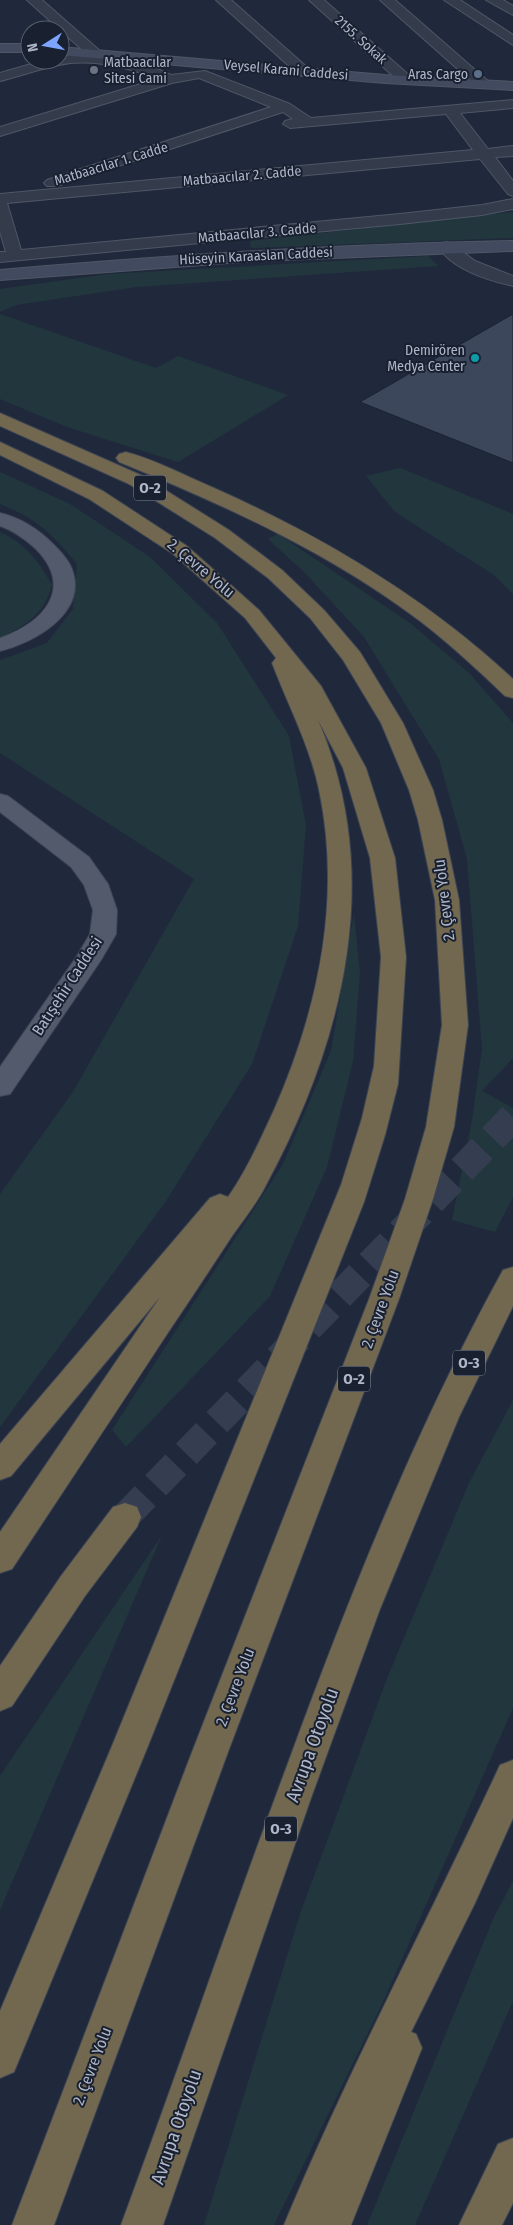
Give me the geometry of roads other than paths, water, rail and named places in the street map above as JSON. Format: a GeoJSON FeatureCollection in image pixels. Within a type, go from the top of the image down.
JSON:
{"type":"FeatureCollection","features":[{"type":"Feature","properties":{"kind":"highway"},"geometry":{"type":"LineString","coordinates":[[0,411],[49,434],[215,495],[271,520],[336,556],[405,600],[492,670],[513,691]]}},
{"type":"Feature","properties":{"kind":"highway","name":"O-2"},"geometry":{"type":"LineString","coordinates":[[0,419],[49,434]]}},
{"type":"Feature","properties":{"kind":"highway","name":"2. Çevre Yolu"},"geometry":{"type":"LineString","coordinates":[[32,2225],[210,1752],[384,1299],[419,1200],[440,1127],[454,1025],[447,900],[433,829],[421,790],[392,723],[352,658],[317,614],[250,553],[136,480],[49,434]]}},
{"type":"Feature","properties":{"kind":"highway","name":"2. Çevre Yolu"},"geometry":{"type":"LineString","coordinates":[[0,2058],[318,1285],[350,1202],[372,1137],[387,1068],[392,1020],[394,968],[391,911],[383,861],[373,823],[353,761],[324,704],[273,636],[246,606],[199,564],[150,527],[99,496],[7,451]]}},
{"type":"Feature","properties":{"kind":"highway"},"geometry":{"type":"LineString","coordinates":[[0,1559],[253,1183],[277,1137],[312,1053],[331,984],[339,930],[340,846],[331,790],[319,751],[290,686],[273,636]]}},
{"type":"Feature","properties":{"kind":"highway"},"geometry":{"type":"LineString","coordinates":[[0,1467],[277,1137]]}},
{"type":"Feature","properties":{"kind":"highway","name":"Avrupa Otoyolu"},"geometry":{"type":"LineString","coordinates":[[143,2221],[278,1838],[389,1541],[456,1390],[513,1278]]}},
{"type":"Feature","properties":{"kind":"highway"},"geometry":{"type":"LineString","coordinates":[[0,1696],[73,1586],[125,1517]]}},
{"type":"Feature","properties":{"kind":"highway"},"geometry":{"type":"LineString","coordinates":[[305,2225],[385,2043],[462,1890],[513,1777]]}},
{"type":"Feature","properties":{"kind":"highway"},"geometry":{"type":"LineString","coordinates":[[330,2225],[404,2044],[462,1890]]}},
{"type":"Feature","properties":{"kind":"highway"},"geometry":{"type":"LineString","coordinates":[[480,2225],[513,2159]]}},
{"type":"Feature","properties":{"kind":"main road"},"geometry":{"type":"LineString","coordinates":[[0,48],[20,48]]}},
{"type":"Feature","properties":{"kind":"main road","name":"Veysel Karani Caddesi"},"geometry":{"type":"LineString","coordinates":[[70,52],[406,80],[513,86]]}},
{"type":"Feature","properties":{"kind":"main road","name":"Hüseyin Karaaslan Caddesi"},"geometry":{"type":"LineString","coordinates":[[0,275],[146,262],[280,253],[513,246]]}},
{"type":"Feature","properties":{"kind":"main road"},"geometry":{"type":"LineString","coordinates":[[0,519],[24,529],[47,550],[64,573],[63,595],[54,614],[34,630],[0,645]]}},
{"type":"Feature","properties":{"kind":"main road","name":"Batışehir Caddesi"},"geometry":{"type":"LineString","coordinates":[[0,801],[80,862],[96,884],[105,910],[103,934],[88,960],[0,1087]]}},
{"type":"Feature","properties":{"kind":"street"},"geometry":{"type":"LineString","coordinates":[[34,0],[95,54]]}},
{"type":"Feature","properties":{"kind":"street"},"geometry":{"type":"LineString","coordinates":[[223,0],[304,72]]}},
{"type":"Feature","properties":{"kind":"street","name":"2155. Sokak"},"geometry":{"type":"LineString","coordinates":[[316,0],[406,80]]}},
{"type":"Feature","properties":{"kind":"street"},"geometry":{"type":"LineString","coordinates":[[387,0],[484,85]]}},
{"type":"Feature","properties":{"kind":"street"},"geometry":{"type":"LineString","coordinates":[[451,0],[513,41]]}},
{"type":"Feature","properties":{"kind":"street"},"geometry":{"type":"LineString","coordinates":[[493,0],[513,11]]}},
{"type":"Feature","properties":{"kind":"street"},"geometry":{"type":"LineString","coordinates":[[70,60],[84,59],[136,65],[170,79]]}},
{"type":"Feature","properties":{"kind":"street"},"geometry":{"type":"LineString","coordinates":[[0,77],[25,70]]}},
{"type":"Feature","properties":{"kind":"street"},"geometry":{"type":"LineString","coordinates":[[0,132],[170,79],[200,74],[285,108],[307,122]]}},
{"type":"Feature","properties":{"kind":"street","name":"Matbaacılar 1. Cadde"},"geometry":{"type":"LineString","coordinates":[[222,129],[513,104]]}},
{"type":"Feature","properties":{"kind":"street","name":"Matbaacılar 1. Cadde"},"geometry":{"type":"LineString","coordinates":[[0,199],[285,108]]}},
{"type":"Feature","properties":{"kind":"street"},"geometry":{"type":"LineString","coordinates":[[450,110],[513,191]]}},
{"type":"Feature","properties":{"kind":"street","name":"Matbaacılar 2. Cadde"},"geometry":{"type":"LineString","coordinates":[[0,199],[513,151]]}},
{"type":"Feature","properties":{"kind":"street"},"geometry":{"type":"LineString","coordinates":[[0,204],[8,257]]}},
{"type":"Feature","properties":{"kind":"street","name":"Matbaacılar 3. Cadde"},"geometry":{"type":"LineString","coordinates":[[8,257],[409,218],[482,210],[513,204]]}},
{"type":"Feature","properties":{"kind":"street"},"geometry":{"type":"LineString","coordinates":[[446,247],[456,258],[476,270],[513,281]]}},
{"type":"Feature","properties":{"kind":"tunnel"},"geometry":{"type":"LineString","coordinates":[[125,1517],[513,1117]]}},
{"type":"Feature","properties":{"kind":"place","name":"Matbaacılar Sitesi Cami"},"geometry":{"type":"Point","coordinates":[94,70]}},
{"type":"Feature","properties":{"kind":"place","name":"Aras Cargo"},"geometry":{"type":"Point","coordinates":[478,74]}},
{"type":"Feature","properties":{"kind":"place","name":"Demirören Medya Center"},"geometry":{"type":"Point","coordinates":[475,358]}}]}
